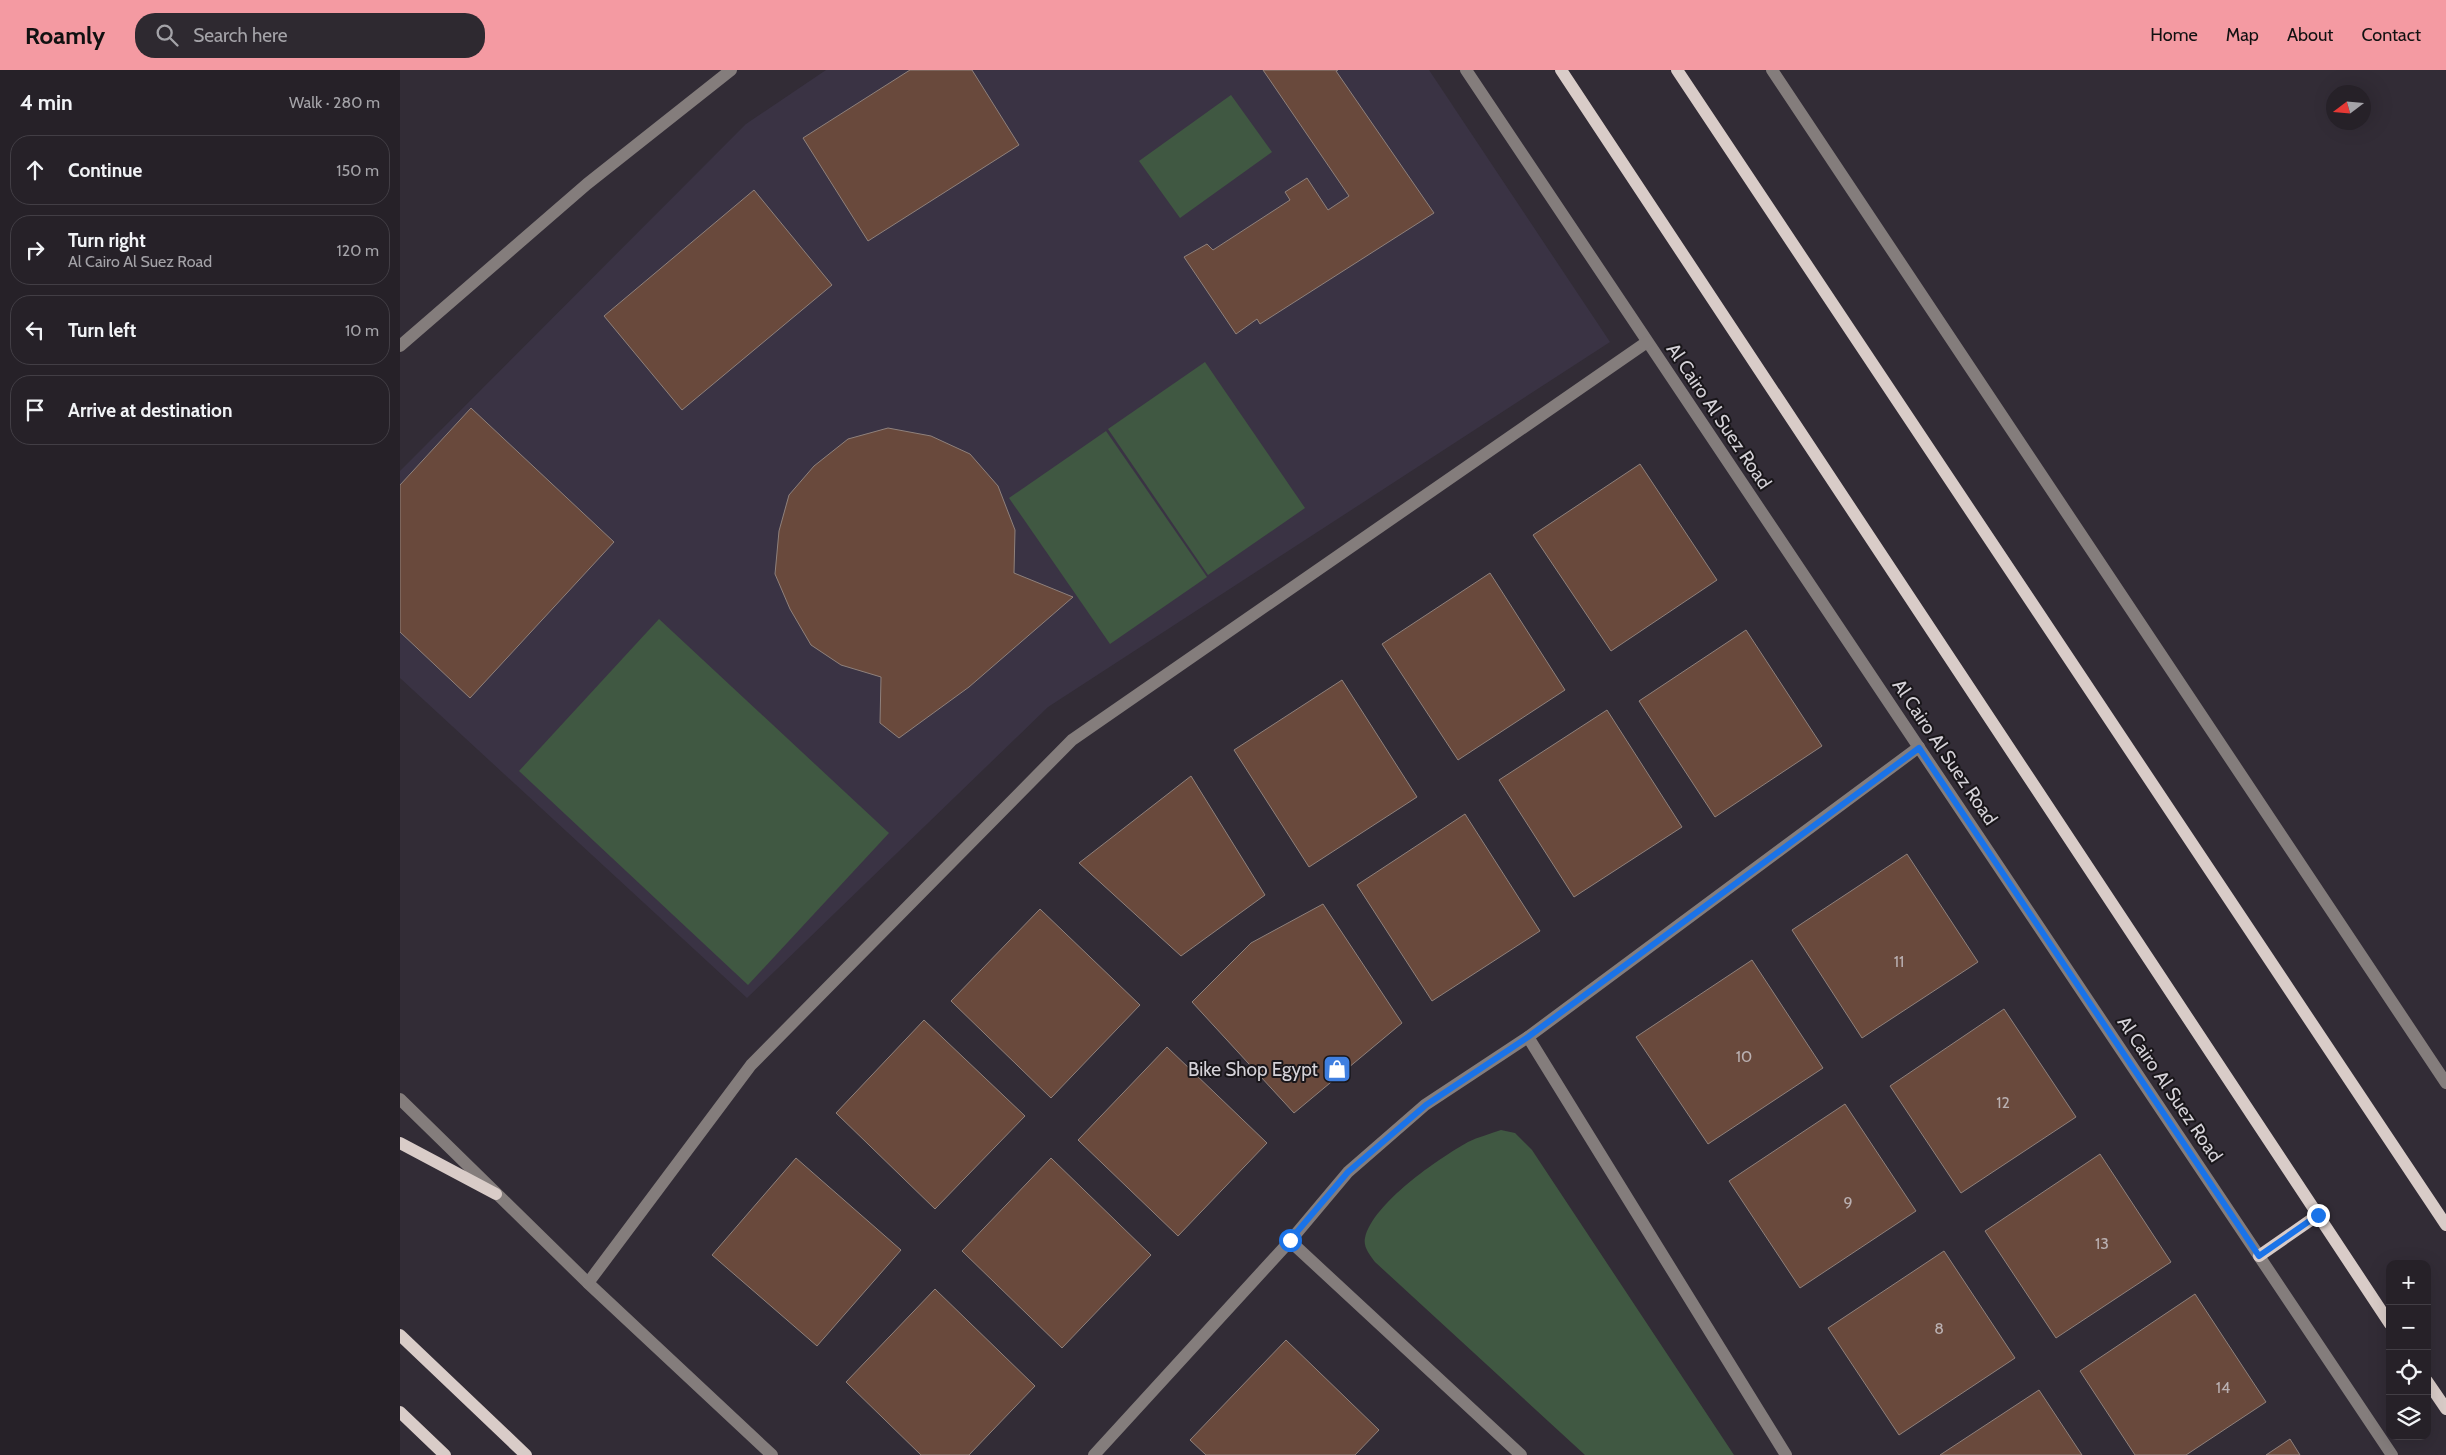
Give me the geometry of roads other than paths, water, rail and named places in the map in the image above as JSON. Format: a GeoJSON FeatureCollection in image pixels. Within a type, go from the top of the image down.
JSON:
{"type":"FeatureCollection","features":[{"type":"Feature","properties":{"kind":"main road"},"geometry":{"type":"LineString","coordinates":[[1561,70],[2386,1318]]}},
{"type":"Feature","properties":{"kind":"main road"},"geometry":{"type":"LineString","coordinates":[[1677,70],[2446,1225]]}},
{"type":"Feature","properties":{"kind":"main road"},"geometry":{"type":"LineString","coordinates":[[400,1144],[496,1194]]}},
{"type":"Feature","properties":{"kind":"main road"},"geometry":{"type":"LineString","coordinates":[[2259,1256],[2318,1215]]}},
{"type":"Feature","properties":{"kind":"main road"},"geometry":{"type":"LineString","coordinates":[[400,1335],[526,1455]]}},
{"type":"Feature","properties":{"kind":"main road"},"geometry":{"type":"LineString","coordinates":[[2431,1387],[2446,1409]]}},
{"type":"Feature","properties":{"kind":"main road"},"geometry":{"type":"LineString","coordinates":[[400,1412],[444,1455]]}},
{"type":"Feature","properties":{"kind":"street"},"geometry":{"type":"LineString","coordinates":[[400,346],[587,184],[731,70]]}},
{"type":"Feature","properties":{"kind":"street","name":"Al Cairo Al Suez Road"},"geometry":{"type":"LineString","coordinates":[[1466,70],[2392,1455]]}},
{"type":"Feature","properties":{"kind":"street"},"geometry":{"type":"LineString","coordinates":[[1772,70],[2446,1083]]}},
{"type":"Feature","properties":{"kind":"street"},"geometry":{"type":"LineString","coordinates":[[588,1283],[751,1064],[1072,740],[1647,342]]}},
{"type":"Feature","properties":{"kind":"street"},"geometry":{"type":"LineString","coordinates":[[1094,1455],[1290,1240],[1348,1172],[1426,1105],[1528,1037],[1919,748]]}},
{"type":"Feature","properties":{"kind":"street"},"geometry":{"type":"LineString","coordinates":[[1528,1037],[1786,1455]]}},
{"type":"Feature","properties":{"kind":"street"},"geometry":{"type":"LineString","coordinates":[[400,1099],[588,1283],[772,1455]]}},
{"type":"Feature","properties":{"kind":"street"},"geometry":{"type":"LineString","coordinates":[[1290,1240],[1521,1455]]}},
{"type":"Feature","properties":{"kind":"place","name":"Bike Shop Egypt"},"geometry":{"type":"Point","coordinates":[1337,1069]}}]}
